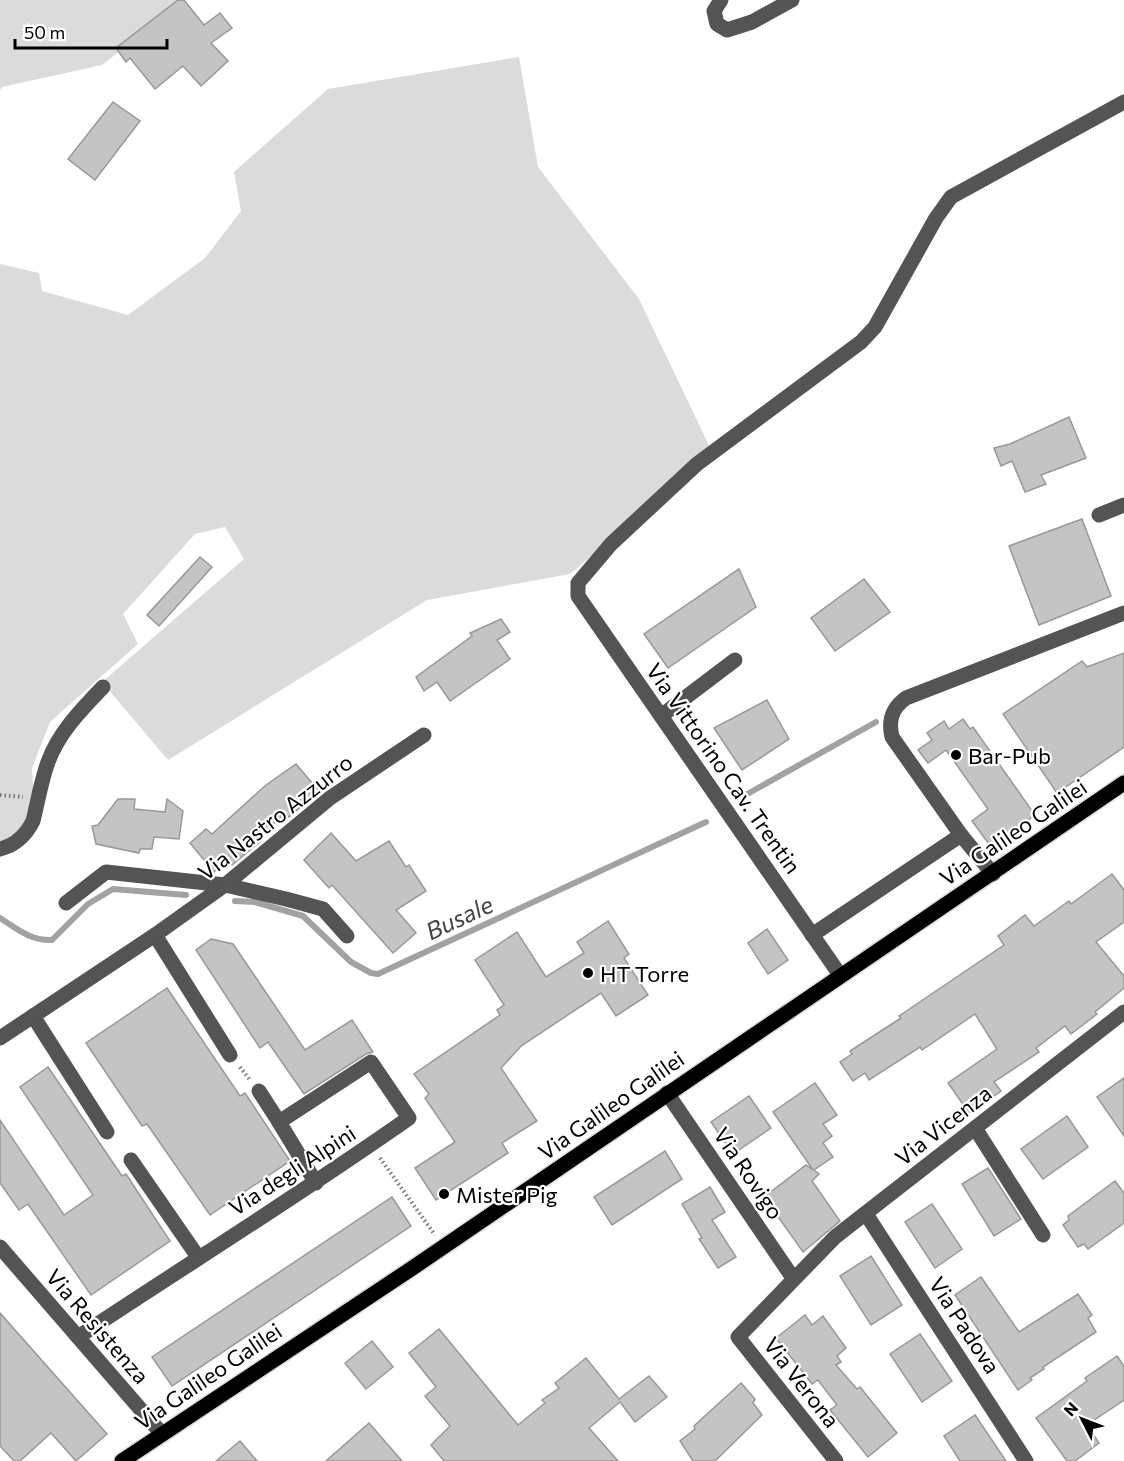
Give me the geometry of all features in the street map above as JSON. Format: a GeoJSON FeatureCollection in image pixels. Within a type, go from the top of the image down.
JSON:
{"type":"FeatureCollection","features":[{"type":"Feature","properties":{"kind":"main road","name":"Via Galileo Galilei"},"geometry":{"type":"LineString","coordinates":[[122,1461],[420,1262],[1124,783]]}},
{"type":"Feature","properties":{"kind":"street"},"geometry":{"type":"LineString","coordinates":[[721,0],[714,11],[717,24],[727,30],[752,22],[792,0]]}},
{"type":"Feature","properties":{"kind":"street","name":"Via Vittorino Cav. Trentin"},"geometry":{"type":"LineString","coordinates":[[840,975],[578,596],[578,583],[611,544],[697,464],[861,342],[875,327],[936,218],[951,197],[1124,102]]}},
{"type":"Feature","properties":{"kind":"street"},"geometry":{"type":"LineString","coordinates":[[1099,515],[1124,505]]}},
{"type":"Feature","properties":{"kind":"street"},"geometry":{"type":"LineString","coordinates":[[993,874],[961,835],[892,737],[890,721],[895,708],[906,698],[1124,614]]}},
{"type":"Feature","properties":{"kind":"street"},"geometry":{"type":"LineString","coordinates":[[661,716],[735,660]]}},
{"type":"Feature","properties":{"kind":"street"},"geometry":{"type":"LineString","coordinates":[[0,849],[22,838],[33,821],[49,759],[79,713],[103,687]]}},
{"type":"Feature","properties":{"kind":"street","name":"Via Nastro Azzurro"},"geometry":{"type":"LineString","coordinates":[[0,1038],[225,885],[330,798],[424,735]]}},
{"type":"Feature","properties":{"kind":"street","name":"Via Galileo Galilei"},"geometry":{"type":"LineString","coordinates":[[812,935],[961,835]]}},
{"type":"Feature","properties":{"kind":"street"},"geometry":{"type":"LineString","coordinates":[[66,903],[106,873],[225,885],[323,909],[347,936]]}},
{"type":"Feature","properties":{"kind":"street"},"geometry":{"type":"LineString","coordinates":[[154,935],[230,1054]]}},
{"type":"Feature","properties":{"kind":"street","name":"Via Vicenza"},"geometry":{"type":"LineString","coordinates":[[793,1278],[835,1237],[1124,1011]]}},
{"type":"Feature","properties":{"kind":"street"},"geometry":{"type":"LineString","coordinates":[[33,1016],[107,1131]]}},
{"type":"Feature","properties":{"kind":"street","name":"Via degli Alpini"},"geometry":{"type":"LineString","coordinates":[[78,1337],[198,1257],[316,1183],[409,1118],[371,1062],[279,1122]]}},
{"type":"Feature","properties":{"kind":"street"},"geometry":{"type":"LineString","coordinates":[[259,1091],[316,1183]]}},
{"type":"Feature","properties":{"kind":"street","name":"Via Rovigo"},"geometry":{"type":"LineString","coordinates":[[667,1093],[793,1278]]}},
{"type":"Feature","properties":{"kind":"street"},"geometry":{"type":"LineString","coordinates":[[975,1128],[1043,1235]]}},
{"type":"Feature","properties":{"kind":"street"},"geometry":{"type":"LineString","coordinates":[[131,1160],[198,1257]]}},
{"type":"Feature","properties":{"kind":"street","name":"Via Padova"},"geometry":{"type":"LineString","coordinates":[[866,1214],[1026,1461]]}},
{"type":"Feature","properties":{"kind":"street","name":"Via Resistenza"},"geometry":{"type":"LineString","coordinates":[[0,1247],[162,1434]]}},
{"type":"Feature","properties":{"kind":"street","name":"Via Verona"},"geometry":{"type":"LineString","coordinates":[[793,1278],[738,1337],[836,1461]]}},
{"type":"Feature","properties":{"kind":"path"},"geometry":{"type":"LineString","coordinates":[[0,795],[26,796]]}},
{"type":"Feature","properties":{"kind":"path"},"geometry":{"type":"LineString","coordinates":[[230,1054],[259,1091]]}},
{"type":"Feature","properties":{"kind":"path"},"geometry":{"type":"LineString","coordinates":[[370,1145],[437,1238]]}},
{"type":"Feature","properties":{"kind":"shaded area"},"geometry":{"type":"Polygon","coordinates":[[[0,0],[185,0],[102,65],[2,87],[0,90],[0,0]]]}},
{"type":"Feature","properties":{"kind":"shaded area"},"geometry":{"type":"Polygon","coordinates":[[[519,57],[538,167],[639,299],[713,454],[570,574],[427,600],[168,760],[102,682],[244,559],[225,527],[195,534],[123,614],[138,644],[50,722],[32,768],[36,830],[14,853],[0,852],[0,264],[39,273],[42,291],[128,315],[205,258],[241,211],[234,172],[328,89],[519,57]]]}},
{"type":"Feature","properties":{"kind":"building"},"geometry":{"type":"Polygon","coordinates":[[[178,0],[184,0],[204,25],[220,13],[232,28],[211,43],[228,61],[201,86],[183,66],[155,89],[130,58],[126,62],[116,48],[178,0]]]}},
{"type":"Feature","properties":{"kind":"building"},"geometry":{"type":"Polygon","coordinates":[[[113,102],[140,121],[95,180],[68,159],[113,102]]]}},
{"type":"Feature","properties":{"kind":"building"},"geometry":{"type":"Polygon","coordinates":[[[1069,417],[1086,458],[1041,475],[1046,484],[1025,492],[1012,461],[1001,466],[994,448],[1010,444],[1069,417]]]}},
{"type":"Feature","properties":{"kind":"building"},"geometry":{"type":"Polygon","coordinates":[[[1082,519],[1111,596],[1039,625],[1009,546],[1082,519]]]}},
{"type":"Feature","properties":{"kind":"building"},"geometry":{"type":"Polygon","coordinates":[[[200,557],[212,567],[159,626],[147,615],[200,557]]]}},
{"type":"Feature","properties":{"kind":"building"},"geometry":{"type":"Polygon","coordinates":[[[739,569],[756,607],[668,668],[644,634],[739,569]]]}},
{"type":"Feature","properties":{"kind":"building"},"geometry":{"type":"Polygon","coordinates":[[[864,579],[890,612],[835,651],[811,618],[864,579]]]}},
{"type":"Feature","properties":{"kind":"building"},"geometry":{"type":"Polygon","coordinates":[[[501,619],[510,632],[497,640],[510,659],[450,701],[437,682],[424,691],[416,677],[472,636],[470,633],[501,619]]]}},
{"type":"Feature","properties":{"kind":"building"},"geometry":{"type":"Polygon","coordinates":[[[1124,653],[1124,747],[1057,793],[1003,714],[1082,661],[1087,667],[1124,653]]]}},
{"type":"Feature","properties":{"kind":"building"},"geometry":{"type":"Polygon","coordinates":[[[767,700],[789,739],[742,770],[714,728],[767,700]]]}},
{"type":"Feature","properties":{"kind":"building"},"geometry":{"type":"Polygon","coordinates":[[[963,719],[970,729],[973,727],[1035,815],[991,847],[972,821],[988,809],[946,750],[928,763],[918,750],[932,740],[927,733],[944,721],[949,729],[963,719]]]}},
{"type":"Feature","properties":{"kind":"building"},"geometry":{"type":"Polygon","coordinates":[[[296,764],[319,791],[289,817],[284,814],[260,837],[262,840],[232,865],[227,860],[214,872],[190,843],[206,829],[212,834],[266,785],[296,764]]]}},
{"type":"Feature","properties":{"kind":"building"},"geometry":{"type":"Polygon","coordinates":[[[118,799],[135,799],[134,809],[165,812],[167,799],[183,811],[179,839],[154,837],[152,849],[140,849],[139,853],[96,844],[92,826],[98,825],[118,799]]]}},
{"type":"Feature","properties":{"kind":"building"},"geometry":{"type":"Polygon","coordinates":[[[331,833],[356,861],[389,841],[406,867],[409,865],[426,891],[396,910],[416,933],[393,953],[332,885],[329,888],[304,860],[331,833]]]}},
{"type":"Feature","properties":{"kind":"building"},"geometry":{"type":"Polygon","coordinates":[[[1112,874],[1124,890],[1124,922],[1096,942],[1124,976],[1124,988],[1095,1012],[1097,1014],[1071,1034],[1065,1026],[1036,1048],[1039,1052],[994,1082],[1001,1091],[969,1113],[948,1083],[997,1049],[975,1014],[922,1050],[920,1047],[869,1080],[865,1073],[853,1081],[840,1062],[852,1054],[850,1051],[1004,945],[998,936],[1025,915],[1034,926],[1069,901],[1071,904],[1112,874]]]}},
{"type":"Feature","properties":{"kind":"building"},"geometry":{"type":"Polygon","coordinates":[[[608,921],[629,954],[624,958],[648,995],[616,1016],[601,993],[521,1046],[501,1068],[537,1121],[502,1143],[508,1153],[436,1200],[415,1168],[455,1142],[425,1098],[429,1094],[414,1074],[500,1015],[497,1010],[504,1005],[475,960],[517,932],[546,977],[584,953],[577,942],[608,921]]]}},
{"type":"Feature","properties":{"kind":"building"},"geometry":{"type":"Polygon","coordinates":[[[767,929],[788,960],[768,974],[748,943],[767,929]]]}},
{"type":"Feature","properties":{"kind":"building"},"geometry":{"type":"Polygon","coordinates":[[[211,939],[233,944],[305,1050],[352,1020],[373,1052],[366,1054],[304,1094],[268,1042],[260,1048],[196,950],[211,939]]]}},
{"type":"Feature","properties":{"kind":"building"},"geometry":{"type":"Polygon","coordinates":[[[167,988],[240,1096],[245,1093],[290,1161],[210,1215],[147,1124],[142,1126],[86,1043],[167,988]]]}},
{"type":"Feature","properties":{"kind":"building"},"geometry":{"type":"Polygon","coordinates":[[[48,1067],[122,1176],[126,1174],[170,1241],[91,1295],[28,1204],[19,1210],[0,1183],[0,1120],[64,1215],[93,1195],[20,1087],[48,1067]]]}},
{"type":"Feature","properties":{"kind":"building"},"geometry":{"type":"Polygon","coordinates":[[[1124,1078],[1124,1136],[1097,1097],[1124,1078]]]}},
{"type":"Feature","properties":{"kind":"building"},"geometry":{"type":"Polygon","coordinates":[[[815,1083],[837,1115],[823,1124],[832,1136],[823,1143],[833,1157],[814,1170],[819,1174],[812,1181],[840,1221],[803,1252],[764,1197],[806,1165],[813,1170],[773,1112],[815,1083]]]}},
{"type":"Feature","properties":{"kind":"building"},"geometry":{"type":"Polygon","coordinates":[[[749,1096],[771,1128],[733,1154],[711,1122],[749,1096]]]}},
{"type":"Feature","properties":{"kind":"building"},"geometry":{"type":"Polygon","coordinates":[[[1067,1116],[1088,1147],[1043,1179],[1021,1149],[1067,1116]]]}},
{"type":"Feature","properties":{"kind":"building"},"geometry":{"type":"Polygon","coordinates":[[[665,1151],[682,1179],[612,1225],[594,1197],[665,1151]]]}},
{"type":"Feature","properties":{"kind":"building"},"geometry":{"type":"Polygon","coordinates":[[[988,1168],[1021,1219],[994,1236],[962,1184],[988,1168]]]}},
{"type":"Feature","properties":{"kind":"building"},"geometry":{"type":"Polygon","coordinates":[[[1115,1181],[1124,1193],[1124,1223],[1088,1249],[1084,1244],[1078,1247],[1063,1225],[1069,1220],[1068,1216],[1115,1181]]]}},
{"type":"Feature","properties":{"kind":"building"},"geometry":{"type":"Polygon","coordinates":[[[710,1187],[725,1212],[712,1220],[736,1257],[718,1268],[699,1239],[702,1238],[682,1204],[710,1187]]]}},
{"type":"Feature","properties":{"kind":"building"},"geometry":{"type":"Polygon","coordinates":[[[392,1197],[411,1226],[172,1386],[152,1357],[392,1197]]]}},
{"type":"Feature","properties":{"kind":"building"},"geometry":{"type":"Polygon","coordinates":[[[932,1204],[962,1249],[935,1268],[905,1222],[932,1204]]]}},
{"type":"Feature","properties":{"kind":"building"},"geometry":{"type":"Polygon","coordinates":[[[871,1256],[902,1305],[871,1325],[840,1276],[871,1256]]]}},
{"type":"Feature","properties":{"kind":"building"},"geometry":{"type":"Polygon","coordinates":[[[981,1277],[1019,1332],[1078,1294],[1092,1315],[1088,1318],[1096,1332],[1043,1367],[1044,1369],[1018,1390],[955,1295],[981,1277]]]}},
{"type":"Feature","properties":{"kind":"building"},"geometry":{"type":"Polygon","coordinates":[[[0,1313],[107,1434],[76,1461],[51,1433],[20,1461],[14,1461],[0,1446],[0,1313]]]}},
{"type":"Feature","properties":{"kind":"building"},"geometry":{"type":"Polygon","coordinates":[[[805,1315],[812,1325],[823,1316],[846,1348],[837,1356],[841,1362],[836,1365],[857,1389],[860,1387],[897,1433],[868,1457],[830,1410],[837,1405],[818,1380],[812,1384],[776,1338],[805,1315]]]}},
{"type":"Feature","properties":{"kind":"building"},"geometry":{"type":"Polygon","coordinates":[[[439,1329],[518,1425],[545,1403],[542,1400],[559,1388],[555,1383],[586,1358],[619,1399],[649,1376],[667,1397],[635,1422],[620,1402],[589,1428],[618,1461],[444,1461],[431,1445],[450,1426],[425,1396],[436,1387],[409,1353],[439,1329]]]}},
{"type":"Feature","properties":{"kind":"building"},"geometry":{"type":"Polygon","coordinates":[[[920,1334],[952,1381],[922,1402],[890,1354],[920,1334]]]}},
{"type":"Feature","properties":{"kind":"building"},"geometry":{"type":"Polygon","coordinates":[[[372,1341],[393,1367],[366,1389],[345,1363],[372,1341]]]}},
{"type":"Feature","properties":{"kind":"building"},"geometry":{"type":"Polygon","coordinates":[[[1117,1356],[1124,1366],[1124,1400],[1087,1425],[1099,1443],[1075,1461],[1067,1461],[1036,1418],[1087,1381],[1085,1378],[1117,1356]]]}},
{"type":"Feature","properties":{"kind":"building"},"geometry":{"type":"Polygon","coordinates":[[[741,1383],[755,1399],[753,1403],[762,1415],[715,1461],[693,1461],[680,1441],[741,1383]]]}},
{"type":"Feature","properties":{"kind":"building"},"geometry":{"type":"Polygon","coordinates":[[[975,1415],[1006,1461],[960,1461],[944,1436],[975,1415]]]}},
{"type":"Feature","properties":{"kind":"building"},"geometry":{"type":"Polygon","coordinates":[[[369,1423],[402,1461],[326,1461],[369,1423]]]}},
{"type":"Feature","properties":{"kind":"building"},"geometry":{"type":"Polygon","coordinates":[[[240,1441],[257,1461],[216,1461],[240,1441]]]}},
{"type":"Feature","properties":{"kind":"waterway","name":"Busale"},"geometry":{"type":"LineString","coordinates":[[742,797],[876,722]]}},
{"type":"Feature","properties":{"kind":"waterway","name":"Busale"},"geometry":{"type":"LineString","coordinates":[[235,901],[255,902],[303,916],[351,962],[371,973],[378,974],[706,822]]}},
{"type":"Feature","properties":{"kind":"waterway","name":"Busale"},"geometry":{"type":"LineString","coordinates":[[0,918],[37,939],[52,940],[88,904],[113,889],[186,895]]}},
{"type":"Feature","properties":{"kind":"place","name":"Bar-Pub"},"geometry":{"type":"Point","coordinates":[956,755]}},
{"type":"Feature","properties":{"kind":"place","name":"HT Torre"},"geometry":{"type":"Point","coordinates":[588,973]}},
{"type":"Feature","properties":{"kind":"place","name":"Mister Pig"},"geometry":{"type":"Point","coordinates":[444,1194]}}]}
